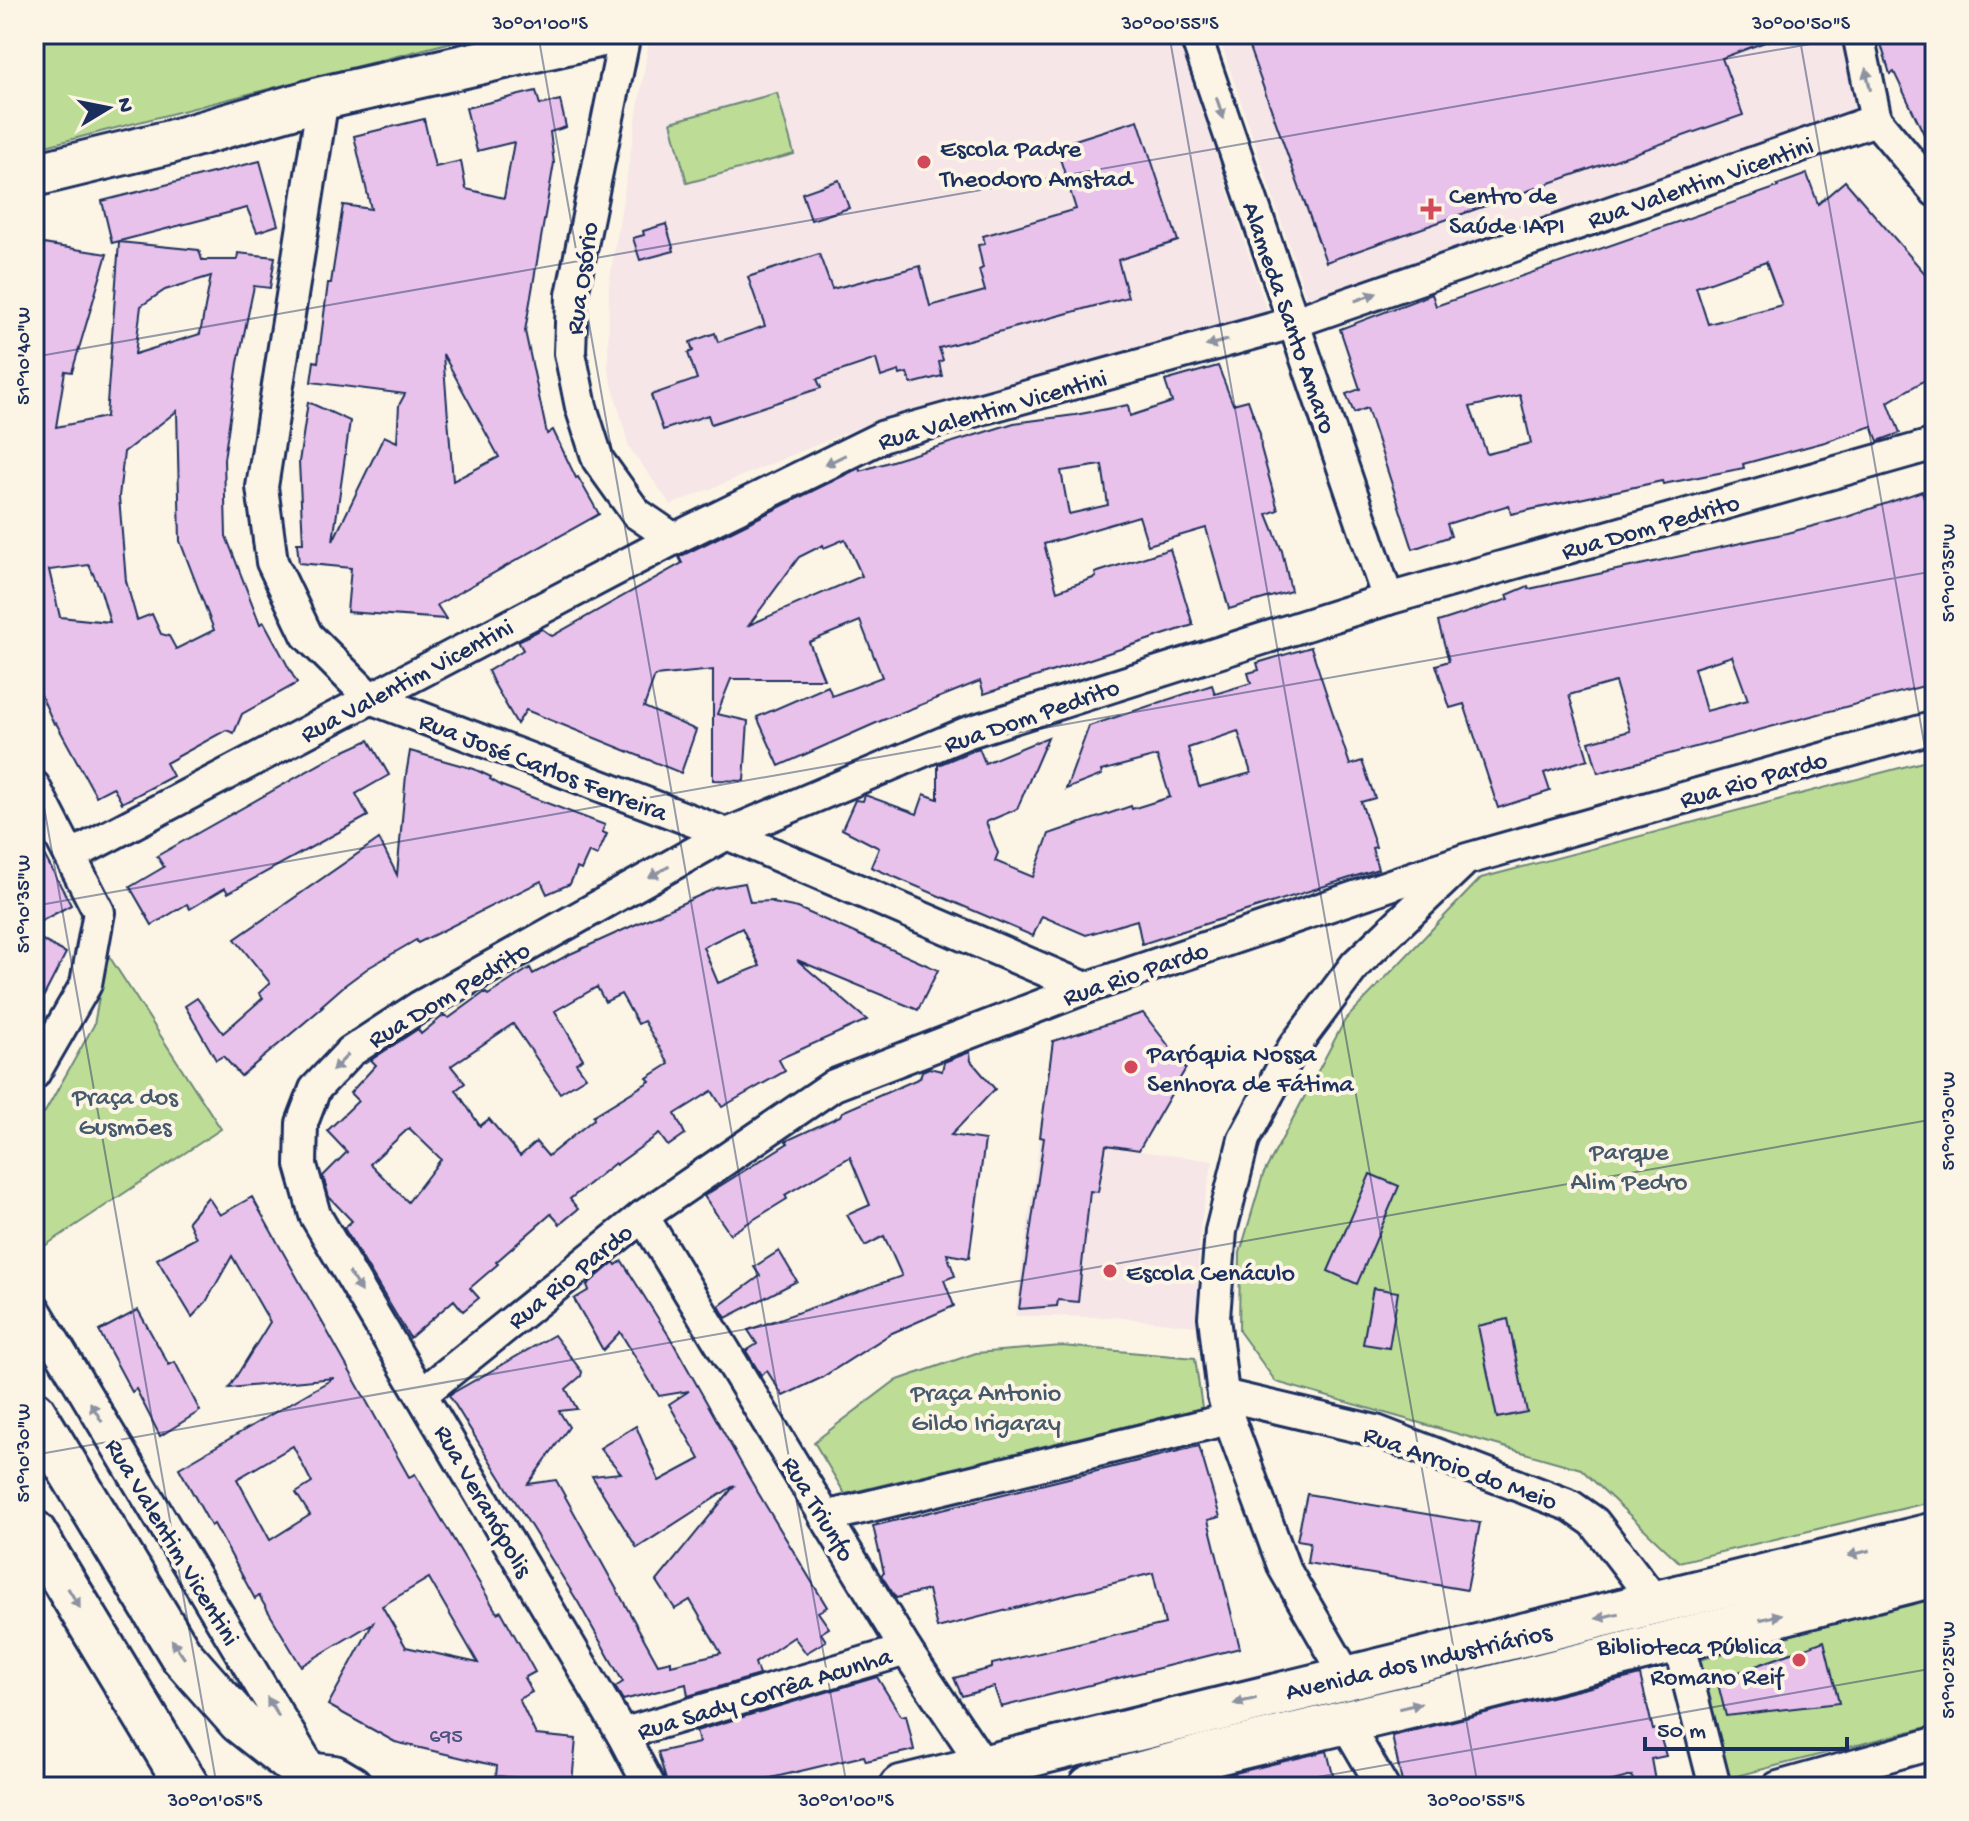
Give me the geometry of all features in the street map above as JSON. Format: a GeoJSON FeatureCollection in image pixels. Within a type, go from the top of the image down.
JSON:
{"type":"FeatureCollection","features":[{"type":"Feature","properties":{"kind":"street"},"geometry":{"type":"LineString","coordinates":[[34,175],[170,142],[323,98],[606,34]]}},
{"type":"Feature","properties":{"kind":"street","name":"Rua Osório"},"geometry":{"type":"LineString","coordinates":[[625,34],[572,295],[570,353],[581,407],[598,460],[636,513],[674,539]]}},
{"type":"Feature","properties":{"kind":"street","name":"Alameda Santo Amaro"},"geometry":{"type":"LineString","coordinates":[[1195,34],[1388,599]]}},
{"type":"Feature","properties":{"kind":"street"},"geometry":{"type":"LineString","coordinates":[[1858,34],[1876,120],[1935,191]]}},
{"type":"Feature","properties":{"kind":"street","name":"Rua José Carlos Ferreira"},"geometry":{"type":"LineString","coordinates":[[323,98],[262,487],[272,562],[307,635],[370,698],[727,834],[1086,988]]}},
{"type":"Feature","properties":{"kind":"street","name":"Rua Valentim Vicentini"},"geometry":{"type":"LineString","coordinates":[[71,856],[674,539],[884,436],[1292,323],[1876,120]]}},
{"type":"Feature","properties":{"kind":"street","name":"Rua Dom Pedrito"},"geometry":{"type":"LineString","coordinates":[[315,1215],[301,1165],[302,1123],[315,1089],[350,1052],[419,1007],[727,834],[966,733],[1388,599],[1935,444]]}},
{"type":"Feature","properties":{"kind":"street","name":"Rua Rio Pardo"},"geometry":{"type":"LineString","coordinates":[[422,1394],[643,1216],[834,1085],[1086,988],[1467,859],[1935,727]]}},
{"type":"Feature","properties":{"kind":"street"},"geometry":{"type":"LineString","coordinates":[[34,786],[99,912],[86,984],[34,1074]]}},
{"type":"Feature","properties":{"kind":"street"},"geometry":{"type":"LineString","coordinates":[[1347,1677],[1284,1568],[1226,1407],[1214,1317],[1221,1231],[1244,1139],[1293,1048],[1356,964],[1467,859]]}},
{"type":"Feature","properties":{"kind":"street","name":"Rua Veranópolis"},"geometry":{"type":"LineString","coordinates":[[315,1215],[622,1734],[650,1787]]}},
{"type":"Feature","properties":{"kind":"street","name":"Rua Triunfo"},"geometry":{"type":"LineString","coordinates":[[643,1216],[906,1650],[998,1776]]}},
{"type":"Feature","properties":{"kind":"street","name":"Rua Valentim Vicentini"},"geometry":{"type":"LineString","coordinates":[[34,1308],[325,1782]]}},
{"type":"Feature","properties":{"kind":"street","name":"Rua Arroio do Meio"},"geometry":{"type":"LineString","coordinates":[[825,1517],[1226,1407],[1376,1431],[1571,1506],[1594,1522],[1657,1604]]}},
{"type":"Feature","properties":{"kind":"street"},"geometry":{"type":"LineString","coordinates":[[34,1412],[181,1655],[240,1722],[325,1782]]}},
{"type":"Feature","properties":{"kind":"street"},"geometry":{"type":"LineString","coordinates":[[34,1532],[188,1787]]}},
{"type":"Feature","properties":{"kind":"street","name":"Avenida dos Industriários"},"geometry":{"type":"LineString","coordinates":[[901,1787],[998,1776],[1347,1677],[1935,1534]]}},
{"type":"Feature","properties":{"kind":"street","name":"Avenida dos Industriários"},"geometry":{"type":"LineString","coordinates":[[1090,1787],[1935,1575]]}},
{"type":"Feature","properties":{"kind":"street"},"geometry":{"type":"LineString","coordinates":[[1678,1641],[1715,1787]]}},
{"type":"Feature","properties":{"kind":"street"},"geometry":{"type":"LineString","coordinates":[[1473,1648],[1485,1689]]}},
{"type":"Feature","properties":{"kind":"street","name":"Rua Sady Corrêa Acunha"},"geometry":{"type":"LineString","coordinates":[[622,1734],[906,1650]]}},
{"type":"Feature","properties":{"kind":"street"},"geometry":{"type":"LineString","coordinates":[[1345,1722],[1383,1787]]}},
{"type":"Feature","properties":{"kind":"street"},"geometry":{"type":"LineString","coordinates":[[1778,1787],[1935,1743]]}},
{"type":"Feature","properties":{"kind":"shaded area","name":"Escola Padre Theodoro Amstad"},"geometry":{"type":"Polygon","coordinates":[[[674,34],[1177,34],[1268,314],[882,418],[671,505],[629,447],[608,369],[609,284],[649,41],[674,34]]]}},
{"type":"Feature","properties":{"kind":"shaded area","name":"Centro de Saúde IAPI"},"geometry":{"type":"Polygon","coordinates":[[[1218,34],[1842,34],[1861,114],[1309,304],[1218,34]]]}},
{"type":"Feature","properties":{"kind":"shaded area","name":"Escola Cenáculo"},"geometry":{"type":"Polygon","coordinates":[[[1040,1137],[1213,1161],[1200,1226],[1196,1326],[1114,1317],[1015,1316],[1040,1137]]]}},
{"type":"Feature","properties":{"kind":"green space"},"geometry":{"type":"Polygon","coordinates":[[[34,34],[483,34],[34,149],[34,34]]]}},
{"type":"Feature","properties":{"kind":"green space"},"geometry":{"type":"Polygon","coordinates":[[[777,93],[794,154],[687,183],[671,122],[777,93]]]}},
{"type":"Feature","properties":{"kind":"green space","name":"Parque Alim Pedro"},"geometry":{"type":"Polygon","coordinates":[[[1935,760],[1935,1501],[1679,1562],[1581,1469],[1276,1382],[1239,1331],[1240,1253],[1263,1175],[1345,1020],[1481,878],[1935,760]]]}},
{"type":"Feature","properties":{"kind":"green space","name":"Praça dos Gusmões"},"geometry":{"type":"Polygon","coordinates":[[[107,953],[221,1129],[34,1253],[34,1121],[45,1112],[94,1025],[107,953]]]}},
{"type":"Feature","properties":{"kind":"green space","name":"Praça Antonio Gildo Irigaray"},"geometry":{"type":"Polygon","coordinates":[[[1062,1346],[1195,1358],[1202,1408],[845,1494],[814,1442],[895,1381],[976,1353],[1062,1346]]]}},
{"type":"Feature","properties":{"kind":"green space"},"geometry":{"type":"Polygon","coordinates":[[[1935,1597],[1935,1725],[1729,1778],[1699,1660],[1935,1597]]]}},
{"type":"Feature","properties":{"kind":"building","name":"Centro de Saúde IAPI"},"geometry":{"type":"Polygon","coordinates":[[[1261,34],[1781,36],[1722,58],[1743,115],[1326,262],[1246,39],[1261,34]]]}},
{"type":"Feature","properties":{"kind":"building"},"geometry":{"type":"Polygon","coordinates":[[[1878,34],[1935,34],[1935,157],[1894,72],[1890,74],[1878,34]]]}},
{"type":"Feature","properties":{"kind":"building"},"geometry":{"type":"Polygon","coordinates":[[[536,91],[540,105],[560,100],[566,127],[550,132],[554,163],[525,331],[547,434],[553,430],[576,478],[599,514],[437,605],[446,619],[347,612],[351,568],[299,563],[297,543],[303,543],[299,462],[308,402],[350,421],[333,541],[384,436],[397,442],[399,405],[405,394],[311,382],[314,361],[318,362],[328,283],[331,283],[343,205],[371,209],[354,136],[424,119],[435,167],[461,161],[466,189],[504,198],[514,142],[477,151],[466,108],[536,91]],[[443,354],[453,481],[499,457],[443,354]]]}},
{"type":"Feature","properties":{"kind":"building"},"geometry":{"type":"Polygon","coordinates":[[[1138,120],[1178,241],[1118,260],[1128,297],[939,348],[943,360],[939,362],[942,376],[911,384],[907,373],[900,375],[899,371],[881,377],[876,359],[817,379],[821,388],[711,424],[708,415],[663,430],[651,395],[697,379],[688,353],[693,351],[690,342],[715,333],[718,342],[765,326],[748,277],[819,254],[832,289],[920,266],[930,306],[985,291],[979,270],[983,268],[978,245],[985,244],[983,236],[1076,209],[1056,146],[1138,120]]]}},
{"type":"Feature","properties":{"kind":"building"},"geometry":{"type":"Polygon","coordinates":[[[260,161],[278,225],[257,232],[247,208],[112,243],[102,201],[260,161]]]}},
{"type":"Feature","properties":{"kind":"building"},"geometry":{"type":"Polygon","coordinates":[[[1807,174],[1818,204],[1845,181],[1935,285],[1935,374],[1888,402],[1900,433],[1878,441],[1872,426],[1743,464],[1744,468],[1663,484],[1662,481],[1511,514],[1509,505],[1447,524],[1451,536],[1413,549],[1367,408],[1354,413],[1346,394],[1360,389],[1340,329],[1432,294],[1436,306],[1807,174]],[[1766,262],[1696,287],[1708,324],[1782,305],[1766,262]],[[1520,395],[1470,407],[1487,454],[1531,443],[1520,395]]]}},
{"type":"Feature","properties":{"kind":"building"},"geometry":{"type":"Polygon","coordinates":[[[839,180],[849,208],[811,220],[802,193],[839,180]]]}},
{"type":"Feature","properties":{"kind":"building"},"geometry":{"type":"Polygon","coordinates":[[[666,224],[674,251],[640,260],[633,238],[644,235],[643,231],[666,224]]]}},
{"type":"Feature","properties":{"kind":"building"},"geometry":{"type":"Polygon","coordinates":[[[119,242],[199,250],[202,260],[237,260],[238,253],[275,257],[270,288],[254,286],[238,363],[224,459],[226,536],[260,624],[264,622],[297,683],[242,714],[234,733],[226,730],[166,763],[173,776],[122,803],[113,787],[96,796],[54,724],[34,680],[34,299],[43,244],[107,254],[72,372],[65,371],[56,427],[106,417],[119,242]],[[211,276],[165,290],[141,306],[135,354],[200,334],[211,276]],[[177,411],[124,452],[119,497],[126,581],[137,620],[152,614],[161,634],[169,636],[176,649],[214,630],[180,541],[177,411]],[[89,565],[49,570],[60,617],[110,622],[89,565]]]}},
{"type":"Feature","properties":{"kind":"building"},"geometry":{"type":"Polygon","coordinates":[[[1218,366],[1233,404],[1248,400],[1260,434],[1278,510],[1267,514],[1282,551],[1291,591],[1229,609],[1206,528],[1148,545],[1139,516],[1044,544],[1057,591],[1096,577],[1095,573],[1170,549],[1193,625],[984,694],[980,681],[779,766],[757,717],[828,686],[832,696],[882,677],[860,621],[809,642],[824,679],[731,679],[717,714],[748,721],[744,781],[713,780],[713,670],[655,676],[644,707],[696,730],[681,773],[526,710],[517,724],[488,671],[523,650],[518,641],[542,629],[552,636],[682,563],[679,557],[859,468],[860,471],[1014,423],[1128,405],[1130,416],[1172,402],[1165,381],[1218,366]],[[1102,465],[1061,471],[1069,514],[1108,505],[1102,465]],[[845,539],[824,548],[823,545],[799,557],[749,625],[862,576],[845,539]]]}},
{"type":"Feature","properties":{"kind":"building"},"geometry":{"type":"Polygon","coordinates":[[[1922,491],[1935,529],[1935,683],[1598,773],[1589,742],[1630,731],[1615,682],[1569,695],[1588,759],[1544,773],[1550,791],[1498,808],[1464,704],[1450,708],[1436,665],[1449,661],[1438,622],[1509,599],[1507,595],[1528,586],[1529,589],[1847,517],[1922,491]],[[1732,656],[1694,668],[1706,711],[1748,700],[1732,656]]]}},
{"type":"Feature","properties":{"kind":"building"},"geometry":{"type":"Polygon","coordinates":[[[1311,647],[1350,765],[1362,761],[1375,798],[1361,802],[1376,847],[1372,848],[1378,869],[1142,944],[1137,920],[1086,935],[1042,916],[1033,936],[871,867],[879,848],[842,829],[855,800],[863,801],[865,795],[917,814],[924,794],[938,799],[938,765],[979,748],[985,763],[1048,737],[1017,809],[986,822],[998,853],[995,861],[1033,877],[1049,834],[1131,806],[1132,809],[1170,797],[1157,756],[1101,771],[1102,775],[1066,789],[1089,726],[1212,685],[1215,694],[1251,683],[1248,673],[1259,670],[1257,663],[1311,647]],[[1238,731],[1188,748],[1199,787],[1251,773],[1238,731]]]}},
{"type":"Feature","properties":{"kind":"building"},"geometry":{"type":"Polygon","coordinates":[[[369,740],[389,775],[356,794],[368,816],[228,893],[225,888],[190,909],[187,904],[152,925],[130,887],[164,867],[157,856],[336,755],[369,740]]]}},
{"type":"Feature","properties":{"kind":"building"},"geometry":{"type":"Polygon","coordinates":[[[410,751],[474,769],[502,786],[605,825],[602,832],[607,834],[597,856],[589,852],[570,884],[547,894],[541,881],[418,943],[416,940],[368,968],[241,1076],[223,1056],[216,1060],[185,1006],[197,998],[223,1033],[263,998],[259,993],[270,983],[235,939],[379,839],[397,875],[410,751]]]}},
{"type":"Feature","properties":{"kind":"building"},"geometry":{"type":"Polygon","coordinates":[[[34,836],[71,905],[34,925],[34,836]]]}},
{"type":"Feature","properties":{"kind":"building"},"geometry":{"type":"Polygon","coordinates":[[[745,883],[750,902],[773,901],[798,908],[938,970],[918,1010],[797,960],[867,1020],[781,1058],[779,1060],[785,1071],[722,1107],[712,1091],[675,1114],[685,1134],[668,1146],[659,1134],[615,1163],[570,1199],[578,1209],[560,1224],[551,1214],[496,1262],[498,1264],[470,1288],[479,1298],[463,1311],[454,1300],[410,1338],[344,1228],[352,1221],[329,1197],[323,1176],[347,1152],[327,1131],[358,1101],[350,1093],[376,1065],[371,1060],[418,1029],[421,1034],[444,1015],[449,1018],[485,992],[488,995],[530,968],[533,974],[716,888],[745,883]],[[742,928],[703,947],[718,983],[760,966],[742,928]],[[597,987],[555,1011],[583,1059],[576,1063],[586,1077],[560,1093],[513,1024],[451,1066],[465,1083],[456,1090],[480,1126],[489,1119],[520,1156],[536,1142],[548,1156],[594,1119],[593,1116],[650,1081],[647,1078],[669,1064],[644,1021],[638,1024],[621,994],[605,1002],[597,987]],[[409,1128],[370,1164],[408,1202],[441,1159],[409,1128]]]}},
{"type":"Feature","properties":{"kind":"building"},"geometry":{"type":"Polygon","coordinates":[[[34,936],[66,953],[34,1015],[34,936]]]}},
{"type":"Feature","properties":{"kind":"building"},"geometry":{"type":"Polygon","coordinates":[[[1143,1013],[1186,1068],[1139,1150],[1106,1145],[1098,1192],[1090,1191],[1078,1302],[1058,1300],[1057,1306],[1019,1309],[1044,1138],[1040,1137],[1053,1041],[1143,1013]]]}},
{"type":"Feature","properties":{"kind":"building"},"geometry":{"type":"Polygon","coordinates":[[[970,1052],[971,1061],[995,1089],[951,1135],[985,1140],[969,1258],[947,1254],[955,1276],[944,1280],[954,1306],[892,1333],[821,1378],[783,1396],[767,1371],[761,1375],[746,1351],[757,1344],[748,1330],[902,1276],[884,1236],[865,1246],[847,1215],[870,1205],[850,1157],[785,1195],[787,1199],[730,1234],[704,1196],[788,1143],[786,1141],[840,1116],[842,1112],[920,1078],[922,1071],[929,1068],[942,1071],[944,1062],[970,1052]]]}},
{"type":"Feature","properties":{"kind":"building"},"geometry":{"type":"Polygon","coordinates":[[[1370,1174],[1399,1186],[1357,1284],[1328,1271],[1370,1174]]]}},
{"type":"Feature","properties":{"kind":"building"},"geometry":{"type":"Polygon","coordinates":[[[208,1197],[220,1215],[252,1197],[409,1477],[415,1474],[497,1613],[501,1611],[535,1672],[524,1678],[532,1692],[519,1699],[536,1735],[576,1739],[572,1783],[496,1776],[497,1766],[395,1742],[328,1705],[373,1623],[301,1666],[259,1596],[255,1599],[179,1468],[334,1378],[229,1388],[270,1322],[232,1256],[206,1302],[192,1317],[157,1259],[196,1238],[188,1221],[208,1197]],[[293,1446],[237,1479],[270,1540],[310,1515],[296,1493],[312,1483],[293,1446]],[[429,1578],[382,1606],[406,1647],[478,1663],[429,1578]]]}},
{"type":"Feature","properties":{"kind":"building"},"geometry":{"type":"Polygon","coordinates":[[[779,1251],[797,1281],[726,1318],[719,1306],[760,1276],[754,1267],[779,1251]]]}},
{"type":"Feature","properties":{"kind":"building"},"geometry":{"type":"Polygon","coordinates":[[[622,1261],[827,1607],[818,1612],[829,1628],[821,1633],[826,1641],[806,1653],[794,1637],[755,1663],[759,1675],[688,1696],[686,1684],[623,1700],[615,1687],[623,1682],[578,1602],[449,1395],[554,1335],[582,1372],[566,1389],[577,1409],[559,1411],[569,1427],[528,1484],[556,1480],[658,1664],[671,1661],[671,1665],[721,1653],[690,1600],[675,1609],[657,1581],[735,1485],[637,1548],[592,1476],[621,1473],[600,1448],[636,1426],[659,1481],[700,1459],[669,1404],[689,1391],[659,1396],[620,1332],[603,1350],[574,1299],[589,1290],[587,1285],[614,1262],[616,1265],[622,1261]]]}},
{"type":"Feature","properties":{"kind":"building"},"geometry":{"type":"Polygon","coordinates":[[[1373,1288],[1398,1292],[1389,1348],[1363,1344],[1373,1288]]]}},
{"type":"Feature","properties":{"kind":"building"},"geometry":{"type":"Polygon","coordinates":[[[138,1310],[169,1365],[175,1362],[200,1411],[160,1436],[136,1389],[132,1392],[99,1331],[138,1310]]]}},
{"type":"Feature","properties":{"kind":"building"},"geometry":{"type":"Polygon","coordinates":[[[1508,1319],[1527,1412],[1497,1418],[1478,1326],[1508,1319]]]}},
{"type":"Feature","properties":{"kind":"building"},"geometry":{"type":"Polygon","coordinates":[[[1199,1446],[1220,1517],[1208,1520],[1240,1648],[1001,1707],[994,1687],[962,1696],[954,1678],[992,1668],[992,1664],[1165,1624],[1153,1573],[937,1628],[928,1590],[896,1598],[881,1575],[884,1573],[873,1526],[1199,1446]]]}},
{"type":"Feature","properties":{"kind":"building"},"geometry":{"type":"Polygon","coordinates":[[[1307,1494],[1480,1523],[1467,1590],[1307,1563],[1310,1542],[1297,1540],[1307,1494]]]}},
{"type":"Feature","properties":{"kind":"building","name":"Biblioteca Pública Romano Reif"},"geometry":{"type":"Polygon","coordinates":[[[1824,1641],[1839,1703],[1726,1716],[1717,1680],[1824,1641]]]}},
{"type":"Feature","properties":{"kind":"building"},"geometry":{"type":"Polygon","coordinates":[[[1640,1675],[1653,1730],[1658,1729],[1666,1756],[1651,1759],[1655,1781],[1634,1786],[1632,1776],[1590,1787],[1403,1787],[1392,1736],[1640,1675]]]}},
{"type":"Feature","properties":{"kind":"building"},"geometry":{"type":"Polygon","coordinates":[[[877,1677],[901,1716],[906,1715],[914,1750],[866,1761],[864,1756],[733,1787],[668,1787],[658,1752],[699,1743],[696,1731],[877,1677]]]}},
{"type":"Feature","properties":{"kind":"building"},"geometry":{"type":"Polygon","coordinates":[[[1327,1751],[1336,1787],[1189,1787],[1210,1779],[1327,1751]]]}},
{"type":"Feature","properties":{"kind":"place","name":"Escola Padre Theodoro Amstad"},"geometry":{"type":"Point","coordinates":[924,162]}},
{"type":"Feature","properties":{"kind":"place","name":"Centro de Saúde IAPI"},"geometry":{"type":"Point","coordinates":[1431,209]}},
{"type":"Feature","properties":{"kind":"place","name":"Paróquia Nossa Senhora de Fátima"},"geometry":{"type":"Point","coordinates":[1131,1067]}},
{"type":"Feature","properties":{"kind":"place","name":"Escola Cenáculo"},"geometry":{"type":"Point","coordinates":[1110,1271]}},
{"type":"Feature","properties":{"kind":"place","name":"Biblioteca Pública Romano Reif"},"geometry":{"type":"Point","coordinates":[1799,1660]}}]}
